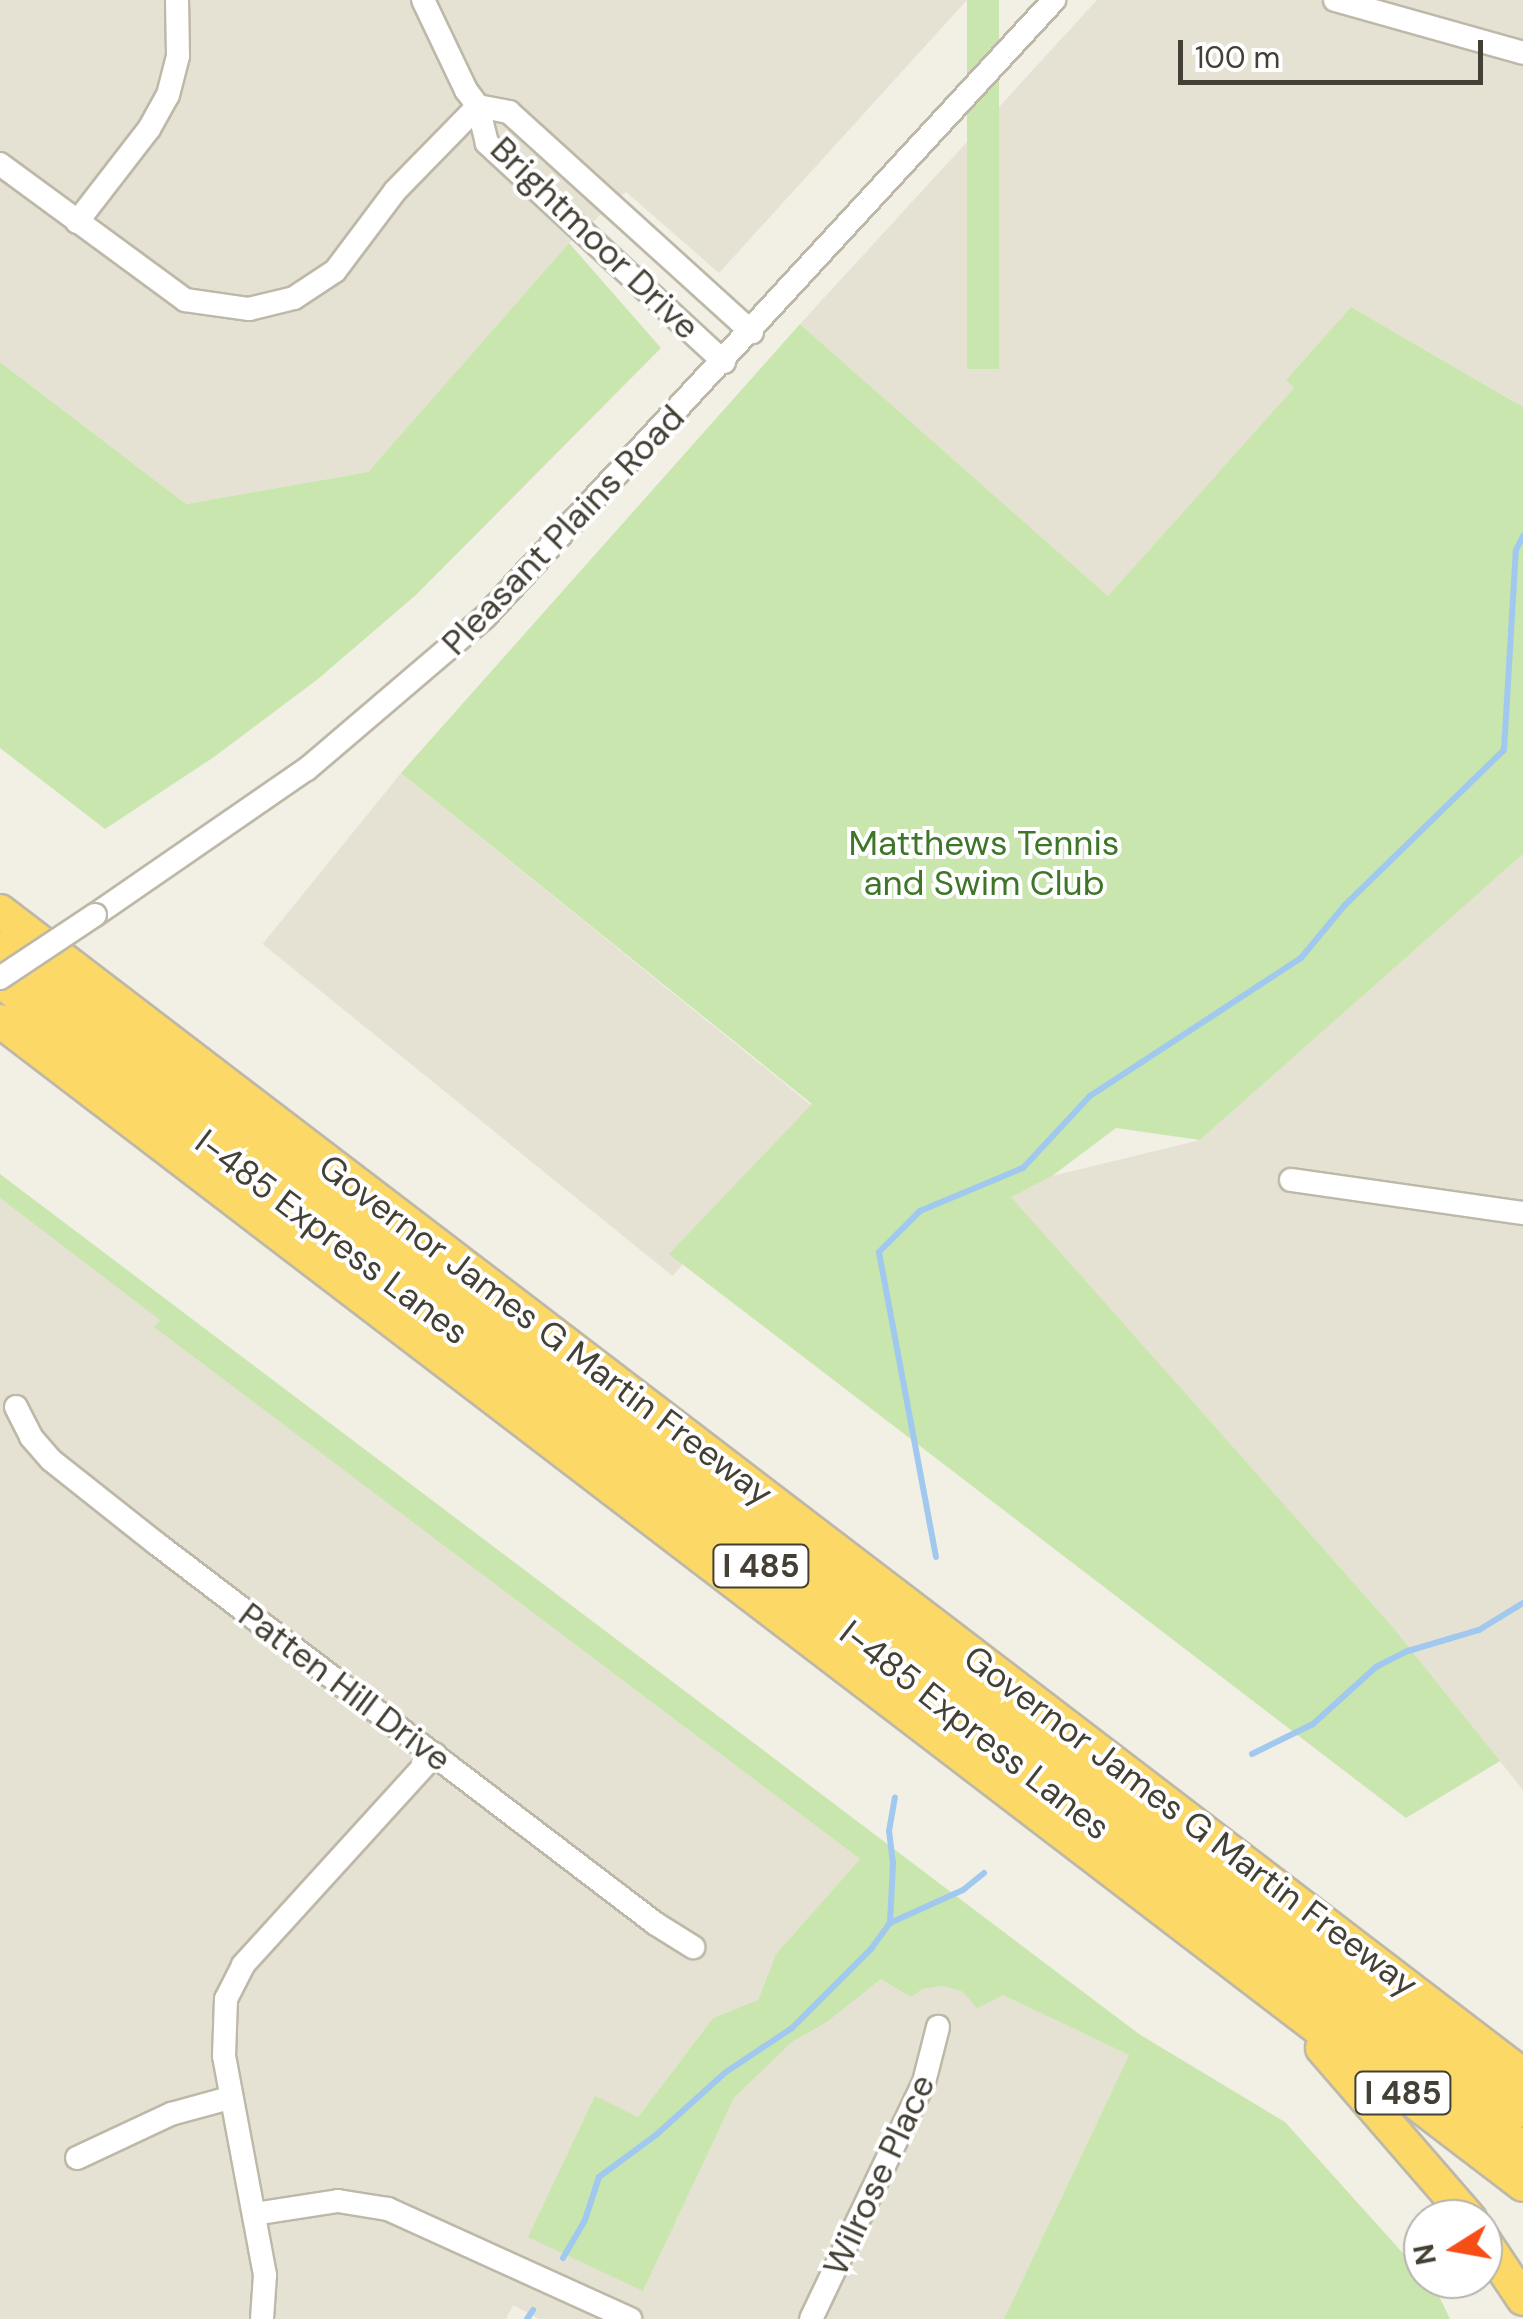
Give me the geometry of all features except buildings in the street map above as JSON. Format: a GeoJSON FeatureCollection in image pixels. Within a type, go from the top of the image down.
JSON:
{"type":"FeatureCollection","features":[{"type":"Feature","properties":{"kind":"highway","name":"Governor James G Martin Freeway"},"geometry":{"type":"LineString","coordinates":[[0,911],[1523,2075]]}},
{"type":"Feature","properties":{"kind":"highway"},"geometry":{"type":"LineString","coordinates":[[0,920],[150,1064]]}},
{"type":"Feature","properties":{"kind":"highway","name":"I-485 Express Lanes"},"geometry":{"type":"LineString","coordinates":[[0,948],[1523,2111]]}},
{"type":"Feature","properties":{"kind":"highway","name":"I-485 Express Lanes"},"geometry":{"type":"LineString","coordinates":[[0,980],[1523,2148]]}},
{"type":"Feature","properties":{"kind":"highway","name":"I 485"},"geometry":{"type":"LineString","coordinates":[[0,1021],[543,1440],[1523,2185]]}},
{"type":"Feature","properties":{"kind":"highway"},"geometry":{"type":"LineString","coordinates":[[543,1440],[740,1549]]}},
{"type":"Feature","properties":{"kind":"highway"},"geometry":{"type":"LineString","coordinates":[[1284,2002],[1453,2199]]}},
{"type":"Feature","properties":{"kind":"highway"},"geometry":{"type":"LineString","coordinates":[[1503,2268],[1523,2298]]}},
{"type":"Feature","properties":{"kind":"street"},"geometry":{"type":"LineString","coordinates":[[77,222],[150,129],[168,95],[178,56],[177,0]]}},
{"type":"Feature","properties":{"kind":"street","name":"Brightmoor Drive"},"geometry":{"type":"LineString","coordinates":[[423,0],[466,90],[478,106],[487,144],[724,362]]}},
{"type":"Feature","properties":{"kind":"street","name":"Pleasant Plains Road"},"geometry":{"type":"LineString","coordinates":[[0,980],[307,769],[484,618],[752,332],[1054,0]]}},
{"type":"Feature","properties":{"kind":"street"},"geometry":{"type":"LineString","coordinates":[[1335,0],[1523,54]]}},
{"type":"Feature","properties":{"kind":"street"},"geometry":{"type":"LineString","coordinates":[[0,164],[185,300],[223,309],[273,305],[311,290],[335,271],[395,191],[478,106]]}},
{"type":"Feature","properties":{"kind":"street","name":"Brightmoor Drive"},"geometry":{"type":"LineString","coordinates":[[478,106],[509,112],[752,332]]}},
{"type":"Feature","properties":{"kind":"street"},"geometry":{"type":"LineString","coordinates":[[1291,1180],[1523,1213]]}},
{"type":"Feature","properties":{"kind":"street","name":"Patten Hill Drive"},"geometry":{"type":"LineString","coordinates":[[16,1406],[31,1437],[51,1460],[271,1633],[656,1924],[693,1947]]}},
{"type":"Feature","properties":{"kind":"street"},"geometry":{"type":"LineString","coordinates":[[262,2319],[265,2275],[229,2098],[222,2027],[234,1980],[435,1754]]}},
{"type":"Feature","properties":{"kind":"street","name":"Wilrose Place"},"geometry":{"type":"LineString","coordinates":[[811,2319],[924,2082],[938,2027]]}},
{"type":"Feature","properties":{"kind":"street"},"geometry":{"type":"LineString","coordinates":[[77,2158],[138,2127],[229,2098]]}},
{"type":"Feature","properties":{"kind":"street"},"geometry":{"type":"LineString","coordinates":[[254,2214],[338,2200],[388,2209],[630,2319]]}},
{"type":"Feature","properties":{"kind":"shaded area"},"geometry":{"type":"Polygon","coordinates":[[[0,0],[967,0],[719,273],[626,192],[569,243],[368,472],[186,504],[0,362],[0,0]]]}},
{"type":"Feature","properties":{"kind":"shaded area"},"geometry":{"type":"Polygon","coordinates":[[[1097,0],[1523,0],[1523,407],[1351,307],[1286,380],[1294,388],[1108,596],[800,324],[1097,0]]]}},
{"type":"Feature","properties":{"kind":"shaded area"},"geometry":{"type":"Polygon","coordinates":[[[401,773],[811,1105],[673,1276],[263,944],[401,773]]]}},
{"type":"Feature","properties":{"kind":"shaded area"},"geometry":{"type":"Polygon","coordinates":[[[1523,854],[1523,1790],[1391,1625],[1010,1197],[1052,1176],[1200,1140],[1523,854]]]}},
{"type":"Feature","properties":{"kind":"shaded area"},"geometry":{"type":"Polygon","coordinates":[[[0,1198],[161,1320],[155,1327],[860,1859],[776,1954],[758,2000],[713,2018],[638,2117],[594,2097],[643,2291],[734,2098],[792,2042],[827,2022],[881,1979],[922,1989],[943,1986],[1003,1995],[1129,2055],[1004,2319],[539,2319],[513,2305],[506,2319],[0,2319],[0,1198]]]}},
{"type":"Feature","properties":{"kind":"green space"},"geometry":{"type":"Polygon","coordinates":[[[967,0],[999,0],[999,369],[967,369],[967,0]]]}},
{"type":"Feature","properties":{"kind":"green space"},"geometry":{"type":"Polygon","coordinates":[[[569,243],[661,348],[417,594],[318,679],[214,757],[105,829],[0,748],[0,362],[186,504],[368,472],[569,243]]]}},
{"type":"Feature","properties":{"kind":"green space","name":"Matthews Tennis and Swim Club"},"geometry":{"type":"Polygon","coordinates":[[[1351,307],[1523,407],[1523,854],[1200,1140],[1116,1128],[1052,1176],[1011,1197],[1391,1625],[1500,1761],[1406,1818],[669,1254],[812,1104],[401,773],[800,324],[1108,596],[1294,388],[1286,380],[1351,307]]]}},
{"type":"Feature","properties":{"kind":"green space"},"geometry":{"type":"Polygon","coordinates":[[[0,1174],[1139,2034],[1285,2122],[1403,2253],[1403,2299],[1440,2299],[1450,2319],[1004,2319],[1129,2055],[1003,1995],[977,2008],[963,1992],[943,1986],[922,1989],[911,1997],[881,1979],[827,2022],[792,2042],[734,2098],[643,2291],[528,2237],[595,2096],[638,2117],[713,2018],[758,2000],[776,1954],[860,1859],[154,1327],[160,1320],[0,1198],[0,1174]]]}},
{"type":"Feature","properties":{"kind":"waterway"},"geometry":{"type":"LineString","coordinates":[[936,1557],[879,1252],[920,1211],[1023,1168],[1090,1096],[1301,958],[1344,906],[1504,750],[1516,550],[1523,536]]}},
{"type":"Feature","properties":{"kind":"waterway"},"geometry":{"type":"LineString","coordinates":[[1252,1754],[1313,1724],[1376,1667],[1408,1651],[1479,1630],[1523,1603]]}},
{"type":"Feature","properties":{"kind":"waterway"},"geometry":{"type":"LineString","coordinates":[[890,1923],[893,1863],[889,1831],[895,1798]]}},
{"type":"Feature","properties":{"kind":"waterway"},"geometry":{"type":"LineString","coordinates":[[563,2258],[585,2220],[599,2177],[656,2135],[726,2072],[792,2028],[871,1949],[890,1923],[963,1890],[984,1873]]}},
{"type":"Feature","properties":{"kind":"waterway"},"geometry":{"type":"LineString","coordinates":[[527,2319],[533,2310]]}}]}
